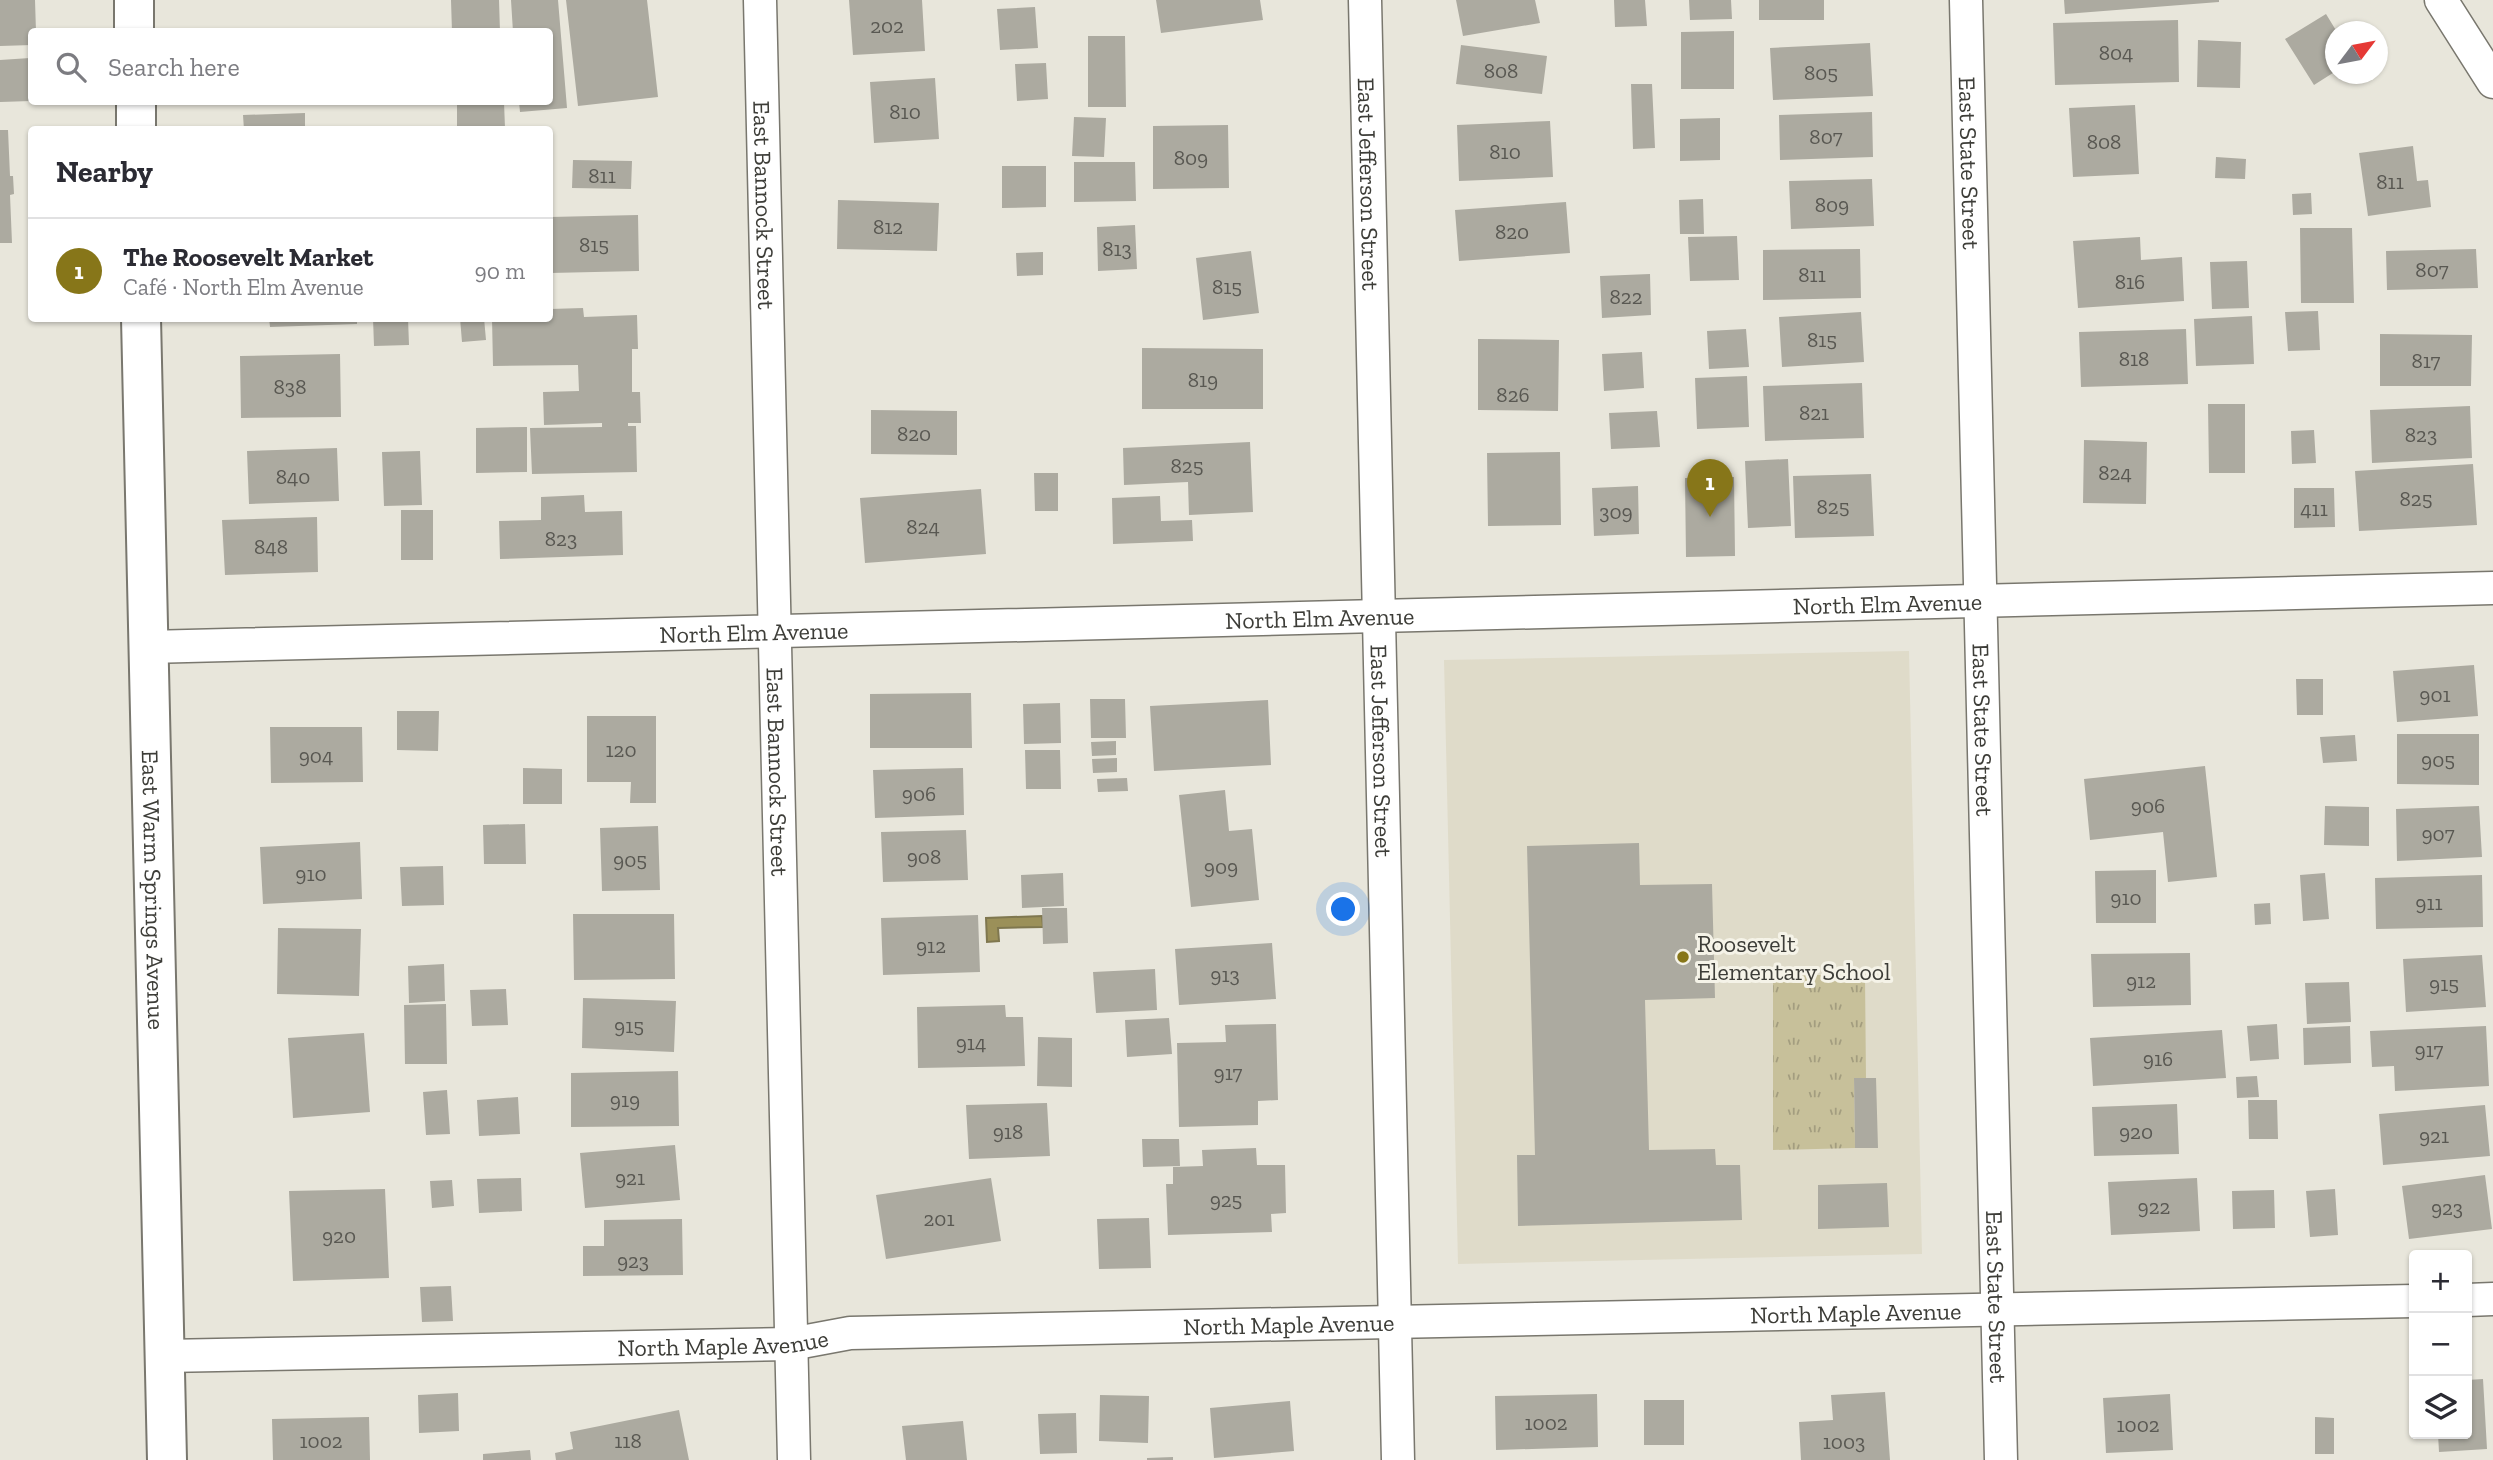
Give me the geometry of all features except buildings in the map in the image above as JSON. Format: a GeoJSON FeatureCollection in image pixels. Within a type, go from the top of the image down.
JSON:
{"type":"FeatureCollection","features":[{"type":"Feature","properties":{"kind":"street"},"geometry":{"type":"LineString","coordinates":[[134,0],[134,28]]}},
{"type":"Feature","properties":{"kind":"street","name":"East Bannock Street"},"geometry":{"type":"LineString","coordinates":[[760,0],[794,1460]]}},
{"type":"Feature","properties":{"kind":"street","name":"East Jefferson Street"},"geometry":{"type":"LineString","coordinates":[[1364,0],[1398,1460]]}},
{"type":"Feature","properties":{"kind":"street","name":"East State Street"},"geometry":{"type":"LineString","coordinates":[[1966,0],[2001,1460]]}},
{"type":"Feature","properties":{"kind":"street"},"geometry":{"type":"LineString","coordinates":[[2441,0],[2493,82]]}},
{"type":"Feature","properties":{"kind":"street"},"geometry":{"type":"LineString","coordinates":[[136,105],[136,126]]}},
{"type":"Feature","properties":{"kind":"street","name":"East Warm Springs Avenue"},"geometry":{"type":"LineString","coordinates":[[141,322],[167,1460]]}},
{"type":"Feature","properties":{"kind":"street","name":"North Elm Avenue"},"geometry":{"type":"LineString","coordinates":[[149,647],[2493,588]]}},
{"type":"Feature","properties":{"kind":"street"},"geometry":{"type":"LineString","coordinates":[[2472,1300],[2493,1299]]}},
{"type":"Feature","properties":{"kind":"street","name":"North Maple Avenue"},"geometry":{"type":"LineString","coordinates":[[165,1356],[791,1344],[850,1332],[2409,1301]]}},
{"type":"Feature","properties":{"kind":"shaded area","name":"Roosevelt Elementary School"},"geometry":{"type":"Polygon","coordinates":[[[1909,651],[1922,1254],[1458,1264],[1444,660],[1909,651]]]}},
{"type":"Feature","properties":{"kind":"shaded area"},"geometry":{"type":"Polygon","coordinates":[[[1042,916],[1043,927],[998,928],[999,941],[987,942],[986,918],[1042,916]]]}},
{"type":"Feature","properties":{"kind":"green space"},"geometry":{"type":"Polygon","coordinates":[[[1773,975],[1865,975],[1866,1078],[1854,1079],[1855,1148],[1773,1150],[1773,975]]]}},
{"type":"Feature","properties":{"kind":"place","name":"The Roosevelt Market"},"geometry":{"type":"Point","coordinates":[1710,517]}},
{"type":"Feature","properties":{"kind":"place","name":"Roosevelt Elementary School"},"geometry":{"type":"Point","coordinates":[1683,957]}}]}
